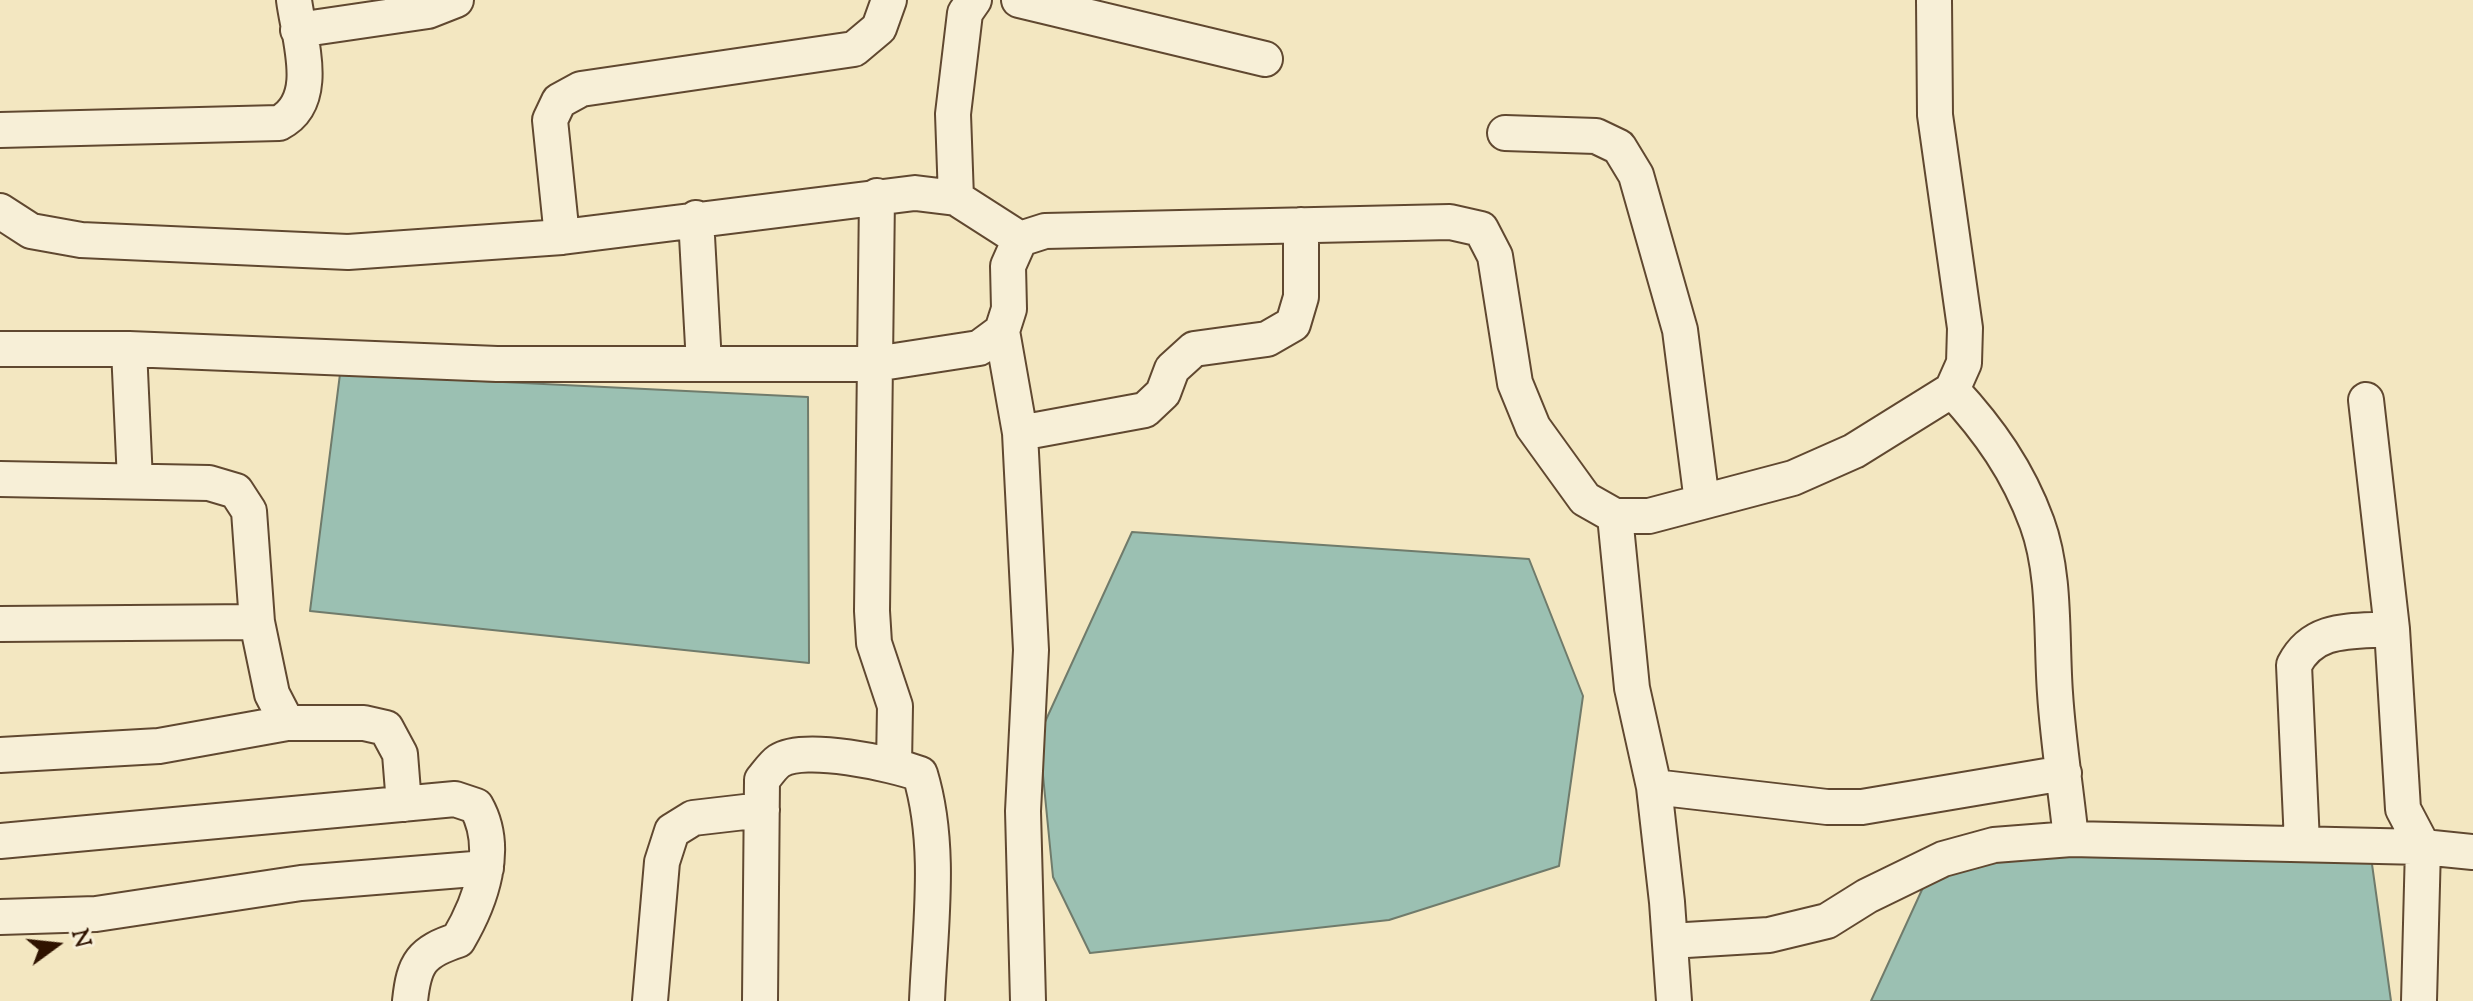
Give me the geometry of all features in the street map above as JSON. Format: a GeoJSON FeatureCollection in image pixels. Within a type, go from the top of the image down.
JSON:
{"type":"FeatureCollection","features":[{"type":"Feature","properties":{"kind":"street"},"geometry":{"type":"LineString","coordinates":[[0,130],[279,123],[292,116],[302,105],[305,87],[296,15],[428,11],[456,0]]}},
{"type":"Feature","properties":{"kind":"street"},"geometry":{"type":"LineString","coordinates":[[562,237],[550,120],[559,101],[581,89],[854,49],[879,28],[889,0]]}},
{"type":"Feature","properties":{"kind":"street"},"geometry":{"type":"LineString","coordinates":[[956,198],[953,114],[965,13],[974,0]]}},
{"type":"Feature","properties":{"kind":"street"},"geometry":{"type":"LineString","coordinates":[[1019,0],[1265,59]]}},
{"type":"Feature","properties":{"kind":"street"},"geometry":{"type":"LineString","coordinates":[[1028,1001],[1023,811],[1031,650],[1020,433],[1002,331],[1009,309],[1008,266],[1020,239],[1045,231],[1301,225],[1450,222],[1481,229],[1495,256],[1515,383],[1533,427],[1585,499],[1615,516],[1649,516],[1793,478],[1854,451],[1952,390],[1964,363],[1965,328],[1935,115],[1934,0]]}},
{"type":"Feature","properties":{"kind":"street"},"geometry":{"type":"LineString","coordinates":[[1505,133],[1596,136],[1619,147],[1636,175],[1680,330],[1702,502]]}},
{"type":"Feature","properties":{"kind":"street"},"geometry":{"type":"LineString","coordinates":[[0,211],[31,231],[81,240],[348,252],[562,237],[915,193],[956,198],[1020,239]]}},
{"type":"Feature","properties":{"kind":"street"},"geometry":{"type":"LineString","coordinates":[[877,196],[872,611],[874,643],[895,706],[894,765]]}},
{"type":"Feature","properties":{"kind":"street"},"geometry":{"type":"LineString","coordinates":[[696,218],[704,364]]}},
{"type":"Feature","properties":{"kind":"street"},"geometry":{"type":"LineString","coordinates":[[1020,433],[1145,410],[1163,393],[1172,369],[1194,349],[1267,339],[1293,324],[1301,297],[1301,225]]}},
{"type":"Feature","properties":{"kind":"street"},"geometry":{"type":"LineString","coordinates":[[0,349],[129,349],[497,364],[875,364],[979,348],[1002,331]]}},
{"type":"Feature","properties":{"kind":"street"},"geometry":{"type":"LineString","coordinates":[[129,349],[135,481]]}},
{"type":"Feature","properties":{"kind":"street"},"geometry":{"type":"LineString","coordinates":[[1952,390],[1985,425],[2010,461],[2038,525],[2049,587],[2071,839]]}},
{"type":"Feature","properties":{"kind":"street"},"geometry":{"type":"LineString","coordinates":[[2366,400],[2392,629],[2403,809],[2423,847],[2419,1001]]}},
{"type":"Feature","properties":{"kind":"street"},"geometry":{"type":"LineString","coordinates":[[0,479],[209,483],[236,491],[249,511],[257,622],[272,694],[287,723]]}},
{"type":"Feature","properties":{"kind":"street"},"geometry":{"type":"LineString","coordinates":[[1615,516],[1632,688],[1654,787],[1674,1001]]}},
{"type":"Feature","properties":{"kind":"street"},"geometry":{"type":"LineString","coordinates":[[0,624],[257,622]]}},
{"type":"Feature","properties":{"kind":"street"},"geometry":{"type":"LineString","coordinates":[[2302,843],[2294,665],[2303,648],[2329,634],[2392,629]]}},
{"type":"Feature","properties":{"kind":"street"},"geometry":{"type":"LineString","coordinates":[[0,755],[159,746],[287,723],[364,723],[386,728],[400,754],[404,804]]}},
{"type":"Feature","properties":{"kind":"street"},"geometry":{"type":"LineString","coordinates":[[760,1001],[762,780],[780,760],[809,754],[894,765],[920,774],[928,801],[932,850],[927,1001]]}},
{"type":"Feature","properties":{"kind":"street"},"geometry":{"type":"LineString","coordinates":[[1654,787],[1827,807],[1862,807],[2064,773]]}},
{"type":"Feature","properties":{"kind":"street"},"geometry":{"type":"LineString","coordinates":[[0,841],[455,799],[476,806],[487,825],[486,868],[473,916],[458,940],[433,948],[416,965],[410,1001]]}},
{"type":"Feature","properties":{"kind":"street"},"geometry":{"type":"LineString","coordinates":[[650,1001],[662,862],[672,831],[693,818],[762,810]]}},
{"type":"Feature","properties":{"kind":"street"},"geometry":{"type":"LineString","coordinates":[[1670,941],[1769,935],[1827,921],[1867,896],[1943,859],[1994,845],[2071,839],[2302,843],[2473,852]]}},
{"type":"Feature","properties":{"kind":"street"},"geometry":{"type":"LineString","coordinates":[[0,917],[96,914],[301,883],[486,868]]}},
{"type":"Feature","properties":{"kind":"shaded area"},"geometry":{"type":"Polygon","coordinates":[[[340,374],[808,397],[809,663],[310,611],[340,374]]]}},
{"type":"Feature","properties":{"kind":"shaded area"},"geometry":{"type":"Polygon","coordinates":[[[1132,532],[1529,559],[1583,696],[1559,866],[1389,920],[1090,953],[1053,877],[1039,735],[1132,532]]]}},
{"type":"Feature","properties":{"kind":"shaded area"},"geometry":{"type":"Polygon","coordinates":[[[2019,848],[2371,857],[2391,1001],[1871,1001],[1926,881],[2019,848]]]}}]}
